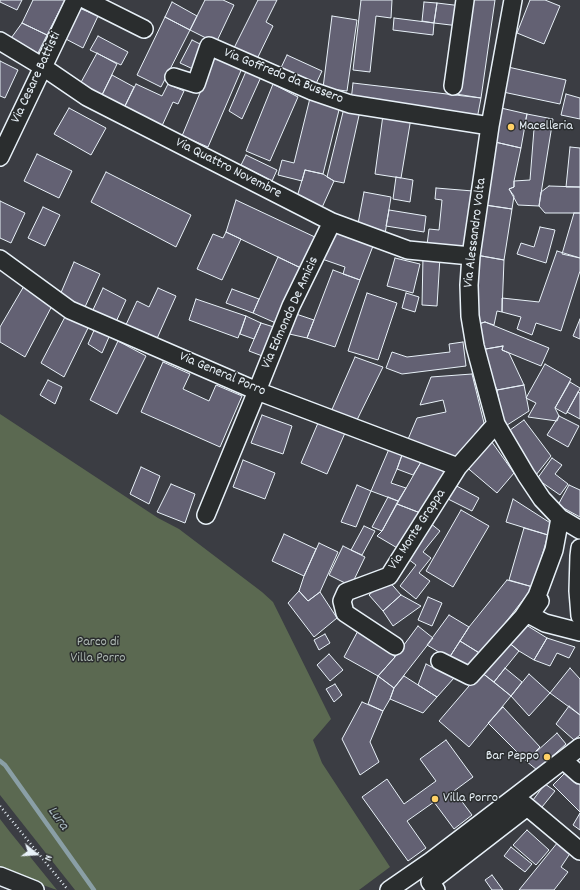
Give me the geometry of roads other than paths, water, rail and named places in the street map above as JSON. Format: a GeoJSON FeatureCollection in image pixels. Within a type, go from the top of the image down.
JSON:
{"type":"FeatureCollection","features":[{"type":"Feature","properties":{"kind":"street","name":"Via Cesare Battisti"},"geometry":{"type":"LineString","coordinates":[[0,157],[75,0]]}},
{"type":"Feature","properties":{"kind":"street"},"geometry":{"type":"LineString","coordinates":[[86,0],[144,29]]}},
{"type":"Feature","properties":{"kind":"street"},"geometry":{"type":"LineString","coordinates":[[453,86],[465,0]]}},
{"type":"Feature","properties":{"kind":"street","name":"Via Alessandro Volta"},"geometry":{"type":"LineString","coordinates":[[513,0],[490,126],[471,256],[469,285],[470,316],[475,346],[496,424],[526,476],[542,499],[560,518],[580,530]]}},
{"type":"Feature","properties":{"kind":"street","name":"Via Quattro Novembre"},"geometry":{"type":"LineString","coordinates":[[0,41],[43,67],[87,97],[332,222],[408,250],[471,256]]}},
{"type":"Feature","properties":{"kind":"street","name":"Via Goffredo da Bussero"},"geometry":{"type":"LineString","coordinates":[[174,77],[196,84],[209,46],[312,91],[350,104],[490,126]]}},
{"type":"Feature","properties":{"kind":"street","name":"Via Edmondo De Amicis"},"geometry":{"type":"LineString","coordinates":[[206,515],[258,391],[291,306],[332,222]]}},
{"type":"Feature","properties":{"kind":"street","name":"Via General Porro"},"geometry":{"type":"LineString","coordinates":[[0,259],[70,310],[258,391],[458,467]]}},
{"type":"Feature","properties":{"kind":"street","name":"Via Monte Grappa"},"geometry":{"type":"LineString","coordinates":[[395,646],[345,613],[342,601],[346,592],[389,576],[458,467],[496,424]]}},
{"type":"Feature","properties":{"kind":"street"},"geometry":{"type":"LineString","coordinates":[[440,661],[470,676],[522,617],[537,596],[554,550],[560,518]]}},
{"type":"Feature","properties":{"kind":"street"},"geometry":{"type":"LineString","coordinates":[[580,540],[564,535],[542,599],[530,615],[545,623],[580,632]]}},
{"type":"Feature","properties":{"kind":"street"},"geometry":{"type":"LineString","coordinates":[[580,548],[578,591],[580,616]]}},
{"type":"Feature","properties":{"kind":"street"},"geometry":{"type":"LineString","coordinates":[[522,617],[543,628],[580,637]]}},
{"type":"Feature","properties":{"kind":"street"},"geometry":{"type":"LineString","coordinates":[[436,890],[430,882],[521,802],[563,760],[580,746]]}},
{"type":"Feature","properties":{"kind":"street"},"geometry":{"type":"LineString","coordinates":[[563,760],[580,775]]}},
{"type":"Feature","properties":{"kind":"street"},"geometry":{"type":"LineString","coordinates":[[521,802],[580,851]]}},
{"type":"Feature","properties":{"kind":"street"},"geometry":{"type":"LineString","coordinates":[[389,890],[431,860],[521,802]]}},
{"type":"Feature","properties":{"kind":"street"},"geometry":{"type":"LineString","coordinates":[[0,876],[35,890]]}},
{"type":"Feature","properties":{"kind":"waterway","name":"Lura"},"geometry":{"type":"LineString","coordinates":[[0,761],[5,765],[94,890]]}},
{"type":"Feature","properties":{"kind":"place","name":"Macelleria"},"geometry":{"type":"Point","coordinates":[511,127]}},
{"type":"Feature","properties":{"kind":"place","name":"Bar Peppo"},"geometry":{"type":"Point","coordinates":[547,757]}},
{"type":"Feature","properties":{"kind":"place","name":"Villa Porro"},"geometry":{"type":"Point","coordinates":[435,799]}},
{"type":"Feature","properties":{"kind":"park label","name":"Parco di Villa Porro"},"geometry":{"type":"Point","coordinates":[98,652]}}]}
